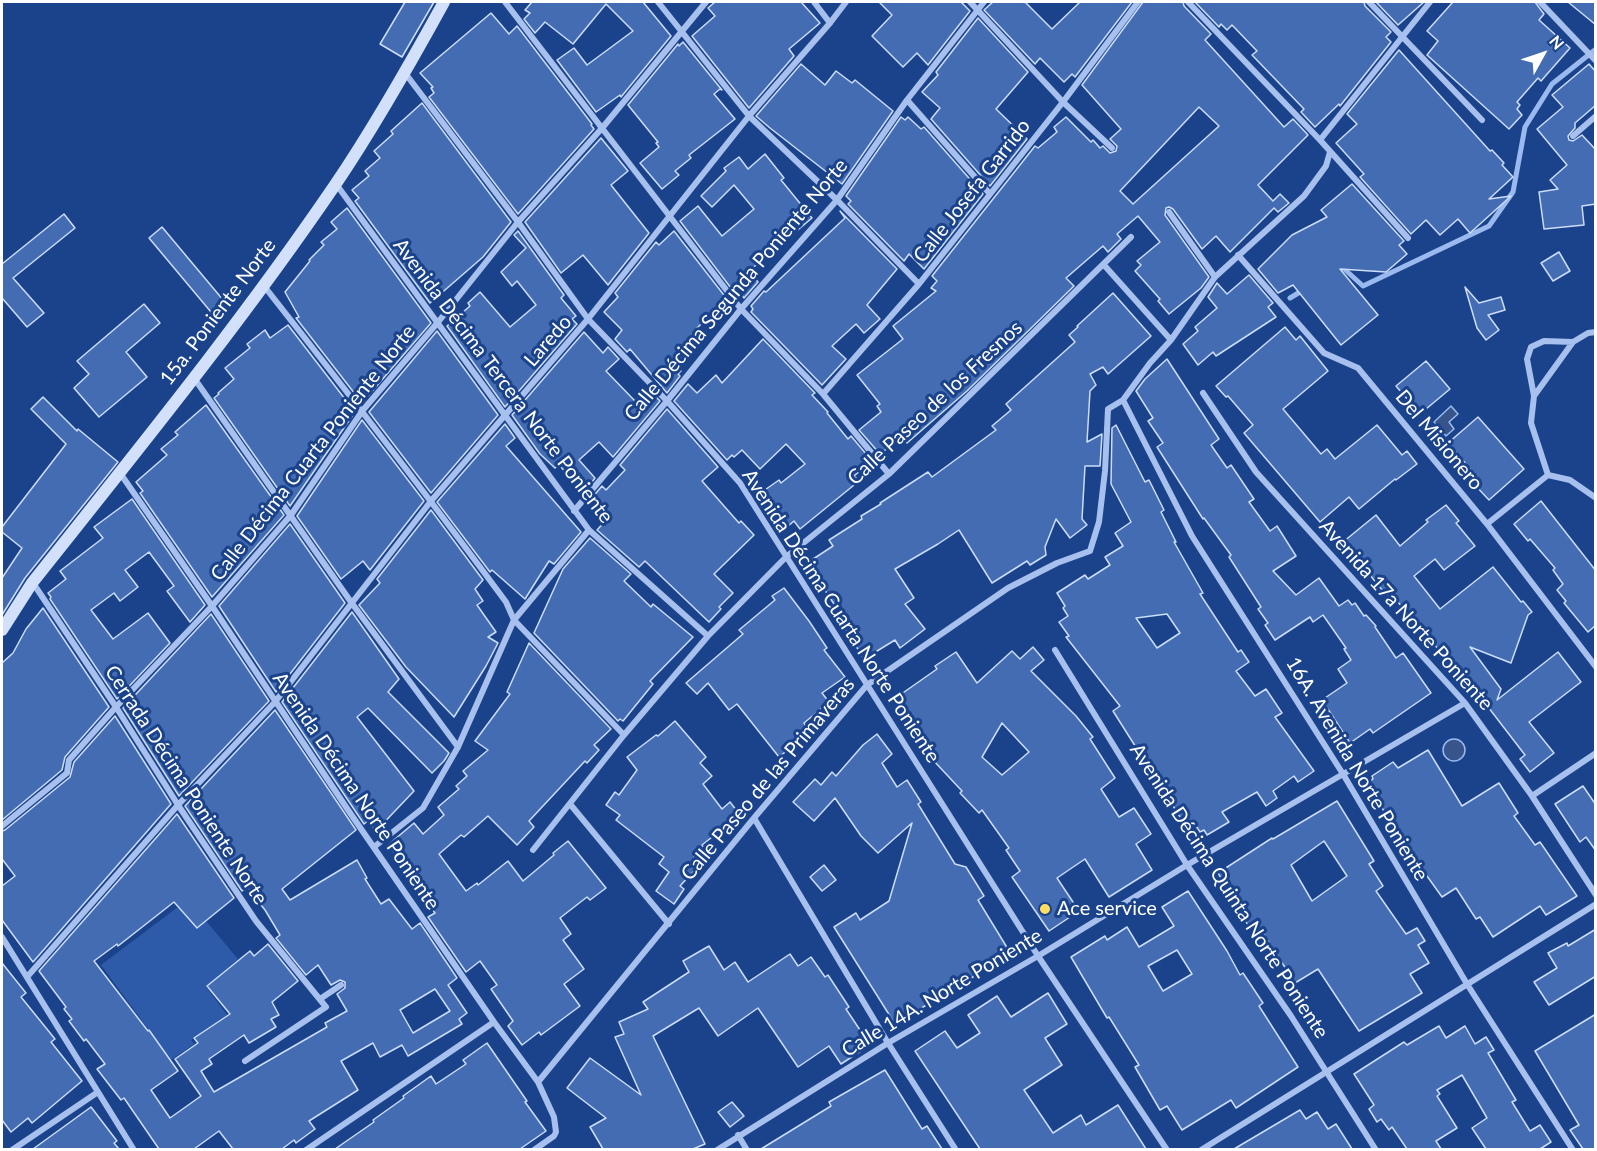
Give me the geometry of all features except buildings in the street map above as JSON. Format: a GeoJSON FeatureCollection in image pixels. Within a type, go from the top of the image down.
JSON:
{"type":"FeatureCollection","features":[{"type":"Feature","properties":{"kind":"street","name":"15a. Poniente Norte"},"geometry":{"type":"LineString","coordinates":[[2,630],[32,583],[264,286],[336,183],[405,73],[444,2]]}},
{"type":"Feature","properties":{"kind":"street"},"geometry":{"type":"LineString","coordinates":[[505,2],[741,309],[823,394],[889,474]]}},
{"type":"Feature","properties":{"kind":"street"},"geometry":{"type":"LineString","coordinates":[[658,2],[749,116],[837,200],[919,284]]}},
{"type":"Feature","properties":{"kind":"street","name":"Calle Décima Cuarta Poniente Norte"},"geometry":{"type":"LineString","coordinates":[[2,826],[68,773],[69,760],[212,606],[291,515],[363,410],[439,321],[518,222],[603,127],[706,2]]}},
{"type":"Feature","properties":{"kind":"street"},"geometry":{"type":"LineString","coordinates":[[814,2],[830,23]]}},
{"type":"Feature","properties":{"kind":"street","name":"Laredo"},"geometry":{"type":"LineString","coordinates":[[27,977],[178,805],[275,702],[431,501],[588,319],[749,116],[846,2]]}},
{"type":"Feature","properties":{"kind":"street"},"geometry":{"type":"LineString","coordinates":[[970,2],[1063,102],[1112,148]]}},
{"type":"Feature","properties":{"kind":"street","name":"Calle Décima Segunda Poniente Norte"},"geometry":{"type":"LineString","coordinates":[[574,511],[741,309],[837,200],[907,100],[984,2]]}},
{"type":"Feature","properties":{"kind":"street","name":"Calle Josefa Garrido"},"geometry":{"type":"LineString","coordinates":[[823,394],[919,284],[1063,102],[1138,2]]}},
{"type":"Feature","properties":{"kind":"street"},"geometry":{"type":"LineString","coordinates":[[1188,2],[1320,140],[1408,238]]}},
{"type":"Feature","properties":{"kind":"street"},"geometry":{"type":"LineString","coordinates":[[1369,2],[1482,120]]}},
{"type":"Feature","properties":{"kind":"street"},"geometry":{"type":"LineString","coordinates":[[1320,140],[1430,2]]}},
{"type":"Feature","properties":{"kind":"street"},"geometry":{"type":"LineString","coordinates":[[1540,2],[1596,61]]}},
{"type":"Feature","properties":{"kind":"street","name":"Avenida Décima Cuarta Norte Poniente"},"geometry":{"type":"LineString","coordinates":[[405,73],[588,319],[667,401],[740,483],[1038,956],[1167,1149]]}},
{"type":"Feature","properties":{"kind":"street"},"geometry":{"type":"LineString","coordinates":[[907,100],[990,194]]}},
{"type":"Feature","properties":{"kind":"street"},"geometry":{"type":"LineString","coordinates":[[1573,136],[1596,117]]}},
{"type":"Feature","properties":{"kind":"street","name":"Calle Paseo de las Primaveras"},"geometry":{"type":"LineString","coordinates":[[538,1082],[754,818],[867,685],[1008,588],[1057,563],[1090,551],[1099,522],[1105,471],[1108,409],[1123,400],[1150,363],[1171,340],[1215,277],[1304,196],[1326,166],[1330,152]]}},
{"type":"Feature","properties":{"kind":"street","name":"Avenida Décima Tercera Norte Poniente"},"geometry":{"type":"LineString","coordinates":[[336,183],[439,321],[589,530],[708,636]]}},
{"type":"Feature","properties":{"kind":"street"},"geometry":{"type":"LineString","coordinates":[[1169,212],[1215,277]]}},
{"type":"Feature","properties":{"kind":"street","name":"Calle Paseo de los Fresnos"},"geometry":{"type":"LineString","coordinates":[[532,850],[624,735],[708,636],[786,557],[889,474],[1131,237]]}},
{"type":"Feature","properties":{"kind":"street","name":"Del Misionero"},"geometry":{"type":"LineString","coordinates":[[1238,255],[1324,353],[1358,368],[1487,524],[1596,667]]}},
{"type":"Feature","properties":{"kind":"street"},"geometry":{"type":"LineString","coordinates":[[1104,265],[1171,340]]}},
{"type":"Feature","properties":{"kind":"street"},"geometry":{"type":"LineString","coordinates":[[264,286],[363,410],[506,602],[514,620],[624,735]]}},
{"type":"Feature","properties":{"kind":"street"},"geometry":{"type":"LineString","coordinates":[[1534,396],[1573,342],[1588,333],[1596,332]]}},
{"type":"Feature","properties":{"kind":"street"},"geometry":{"type":"LineString","coordinates":[[1548,475],[1531,423],[1534,396],[1527,359],[1531,347],[1544,341],[1573,342]]}},
{"type":"Feature","properties":{"kind":"street"},"geometry":{"type":"LineString","coordinates":[[194,378],[351,602],[458,747]]}},
{"type":"Feature","properties":{"kind":"street","name":"Avenida 17a Norte Poniente"},"geometry":{"type":"LineString","coordinates":[[1203,393],[1256,472],[1465,703],[1532,795],[1596,895]]}},
{"type":"Feature","properties":{"kind":"street","name":"16A. Avenida Norte Poniente"},"geometry":{"type":"LineString","coordinates":[[1123,400],[1192,536],[1343,774],[1467,984],[1573,1149]]}},
{"type":"Feature","properties":{"kind":"street","name":"Avenida Décima Norte Poniente"},"geometry":{"type":"LineString","coordinates":[[120,472],[374,847],[538,1082],[554,1117],[556,1132],[554,1136],[534,1149]]}},
{"type":"Feature","properties":{"kind":"street"},"geometry":{"type":"LineString","coordinates":[[1487,524],[1548,475]]}},
{"type":"Feature","properties":{"kind":"street"},"geometry":{"type":"LineString","coordinates":[[1548,475],[1570,480],[1596,498]]}},
{"type":"Feature","properties":{"kind":"street"},"geometry":{"type":"LineString","coordinates":[[374,847],[423,808],[458,747],[514,620],[589,530]]}},
{"type":"Feature","properties":{"kind":"street","name":"Cerrada Décima Poniente Norte"},"geometry":{"type":"LineString","coordinates":[[32,583],[256,921],[320,999]]}},
{"type":"Feature","properties":{"kind":"street","name":"Avenida Décima Quinta Norte Poniente"},"geometry":{"type":"LineString","coordinates":[[1055,650],[1187,865],[1328,1072],[1376,1149]]}},
{"type":"Feature","properties":{"kind":"street","name":"Calle 14A. Norte Poniente"},"geometry":{"type":"LineString","coordinates":[[717,1149],[888,1043],[1465,703]]}},
{"type":"Feature","properties":{"kind":"street"},"geometry":{"type":"LineString","coordinates":[[1532,795],[1596,753]]}},
{"type":"Feature","properties":{"kind":"street"},"geometry":{"type":"LineString","coordinates":[[570,804],[669,924]]}},
{"type":"Feature","properties":{"kind":"street"},"geometry":{"type":"LineString","coordinates":[[754,818],[888,1043],[956,1149]]}},
{"type":"Feature","properties":{"kind":"street"},"geometry":{"type":"LineString","coordinates":[[1201,1149],[1596,904]]}},
{"type":"Feature","properties":{"kind":"street"},"geometry":{"type":"LineString","coordinates":[[2,937],[134,1149]]}},
{"type":"Feature","properties":{"kind":"street"},"geometry":{"type":"LineString","coordinates":[[245,1061],[326,1007],[320,999],[341,985]]}},
{"type":"Feature","properties":{"kind":"street"},"geometry":{"type":"LineString","coordinates":[[306,1149],[494,1022]]}},
{"type":"Feature","properties":{"kind":"street"},"geometry":{"type":"LineString","coordinates":[[12,1149],[98,1092]]}},
{"type":"Feature","properties":{"kind":"street"},"geometry":{"type":"LineString","coordinates":[[738,1136],[747,1149]]}},
{"type":"Feature","properties":{"kind":"shaded area"},"geometry":{"type":"Polygon","coordinates":[[[1451,406],[1458,414],[1449,422],[1454,429],[1446,436],[1434,422],[1451,406]]]}},
{"type":"Feature","properties":{"kind":"shaded area"},"geometry":{"type":"Polygon","coordinates":[[[1454,739],[1462,742],[1465,750],[1462,758],[1454,761],[1446,758],[1443,750],[1446,742],[1454,739]]]}},
{"type":"Feature","properties":{"kind":"shaded area"},"geometry":{"type":"Polygon","coordinates":[[[178,907],[196,928],[206,921],[238,959],[206,987],[227,1015],[191,1040],[194,1044],[171,1060],[101,965],[178,907]]]}},
{"type":"Feature","properties":{"kind":"waterway"},"geometry":{"type":"LineString","coordinates":[[1339,269],[1342,267],[1363,286],[1489,226],[1513,192],[1525,127],[1552,84],[1596,49]]}},
{"type":"Feature","properties":{"kind":"waterway"},"geometry":{"type":"LineString","coordinates":[[1290,298],[1305,289]]}},
{"type":"Feature","properties":{"kind":"place","name":"Ace service"},"geometry":{"type":"Point","coordinates":[1045,909]}}]}
